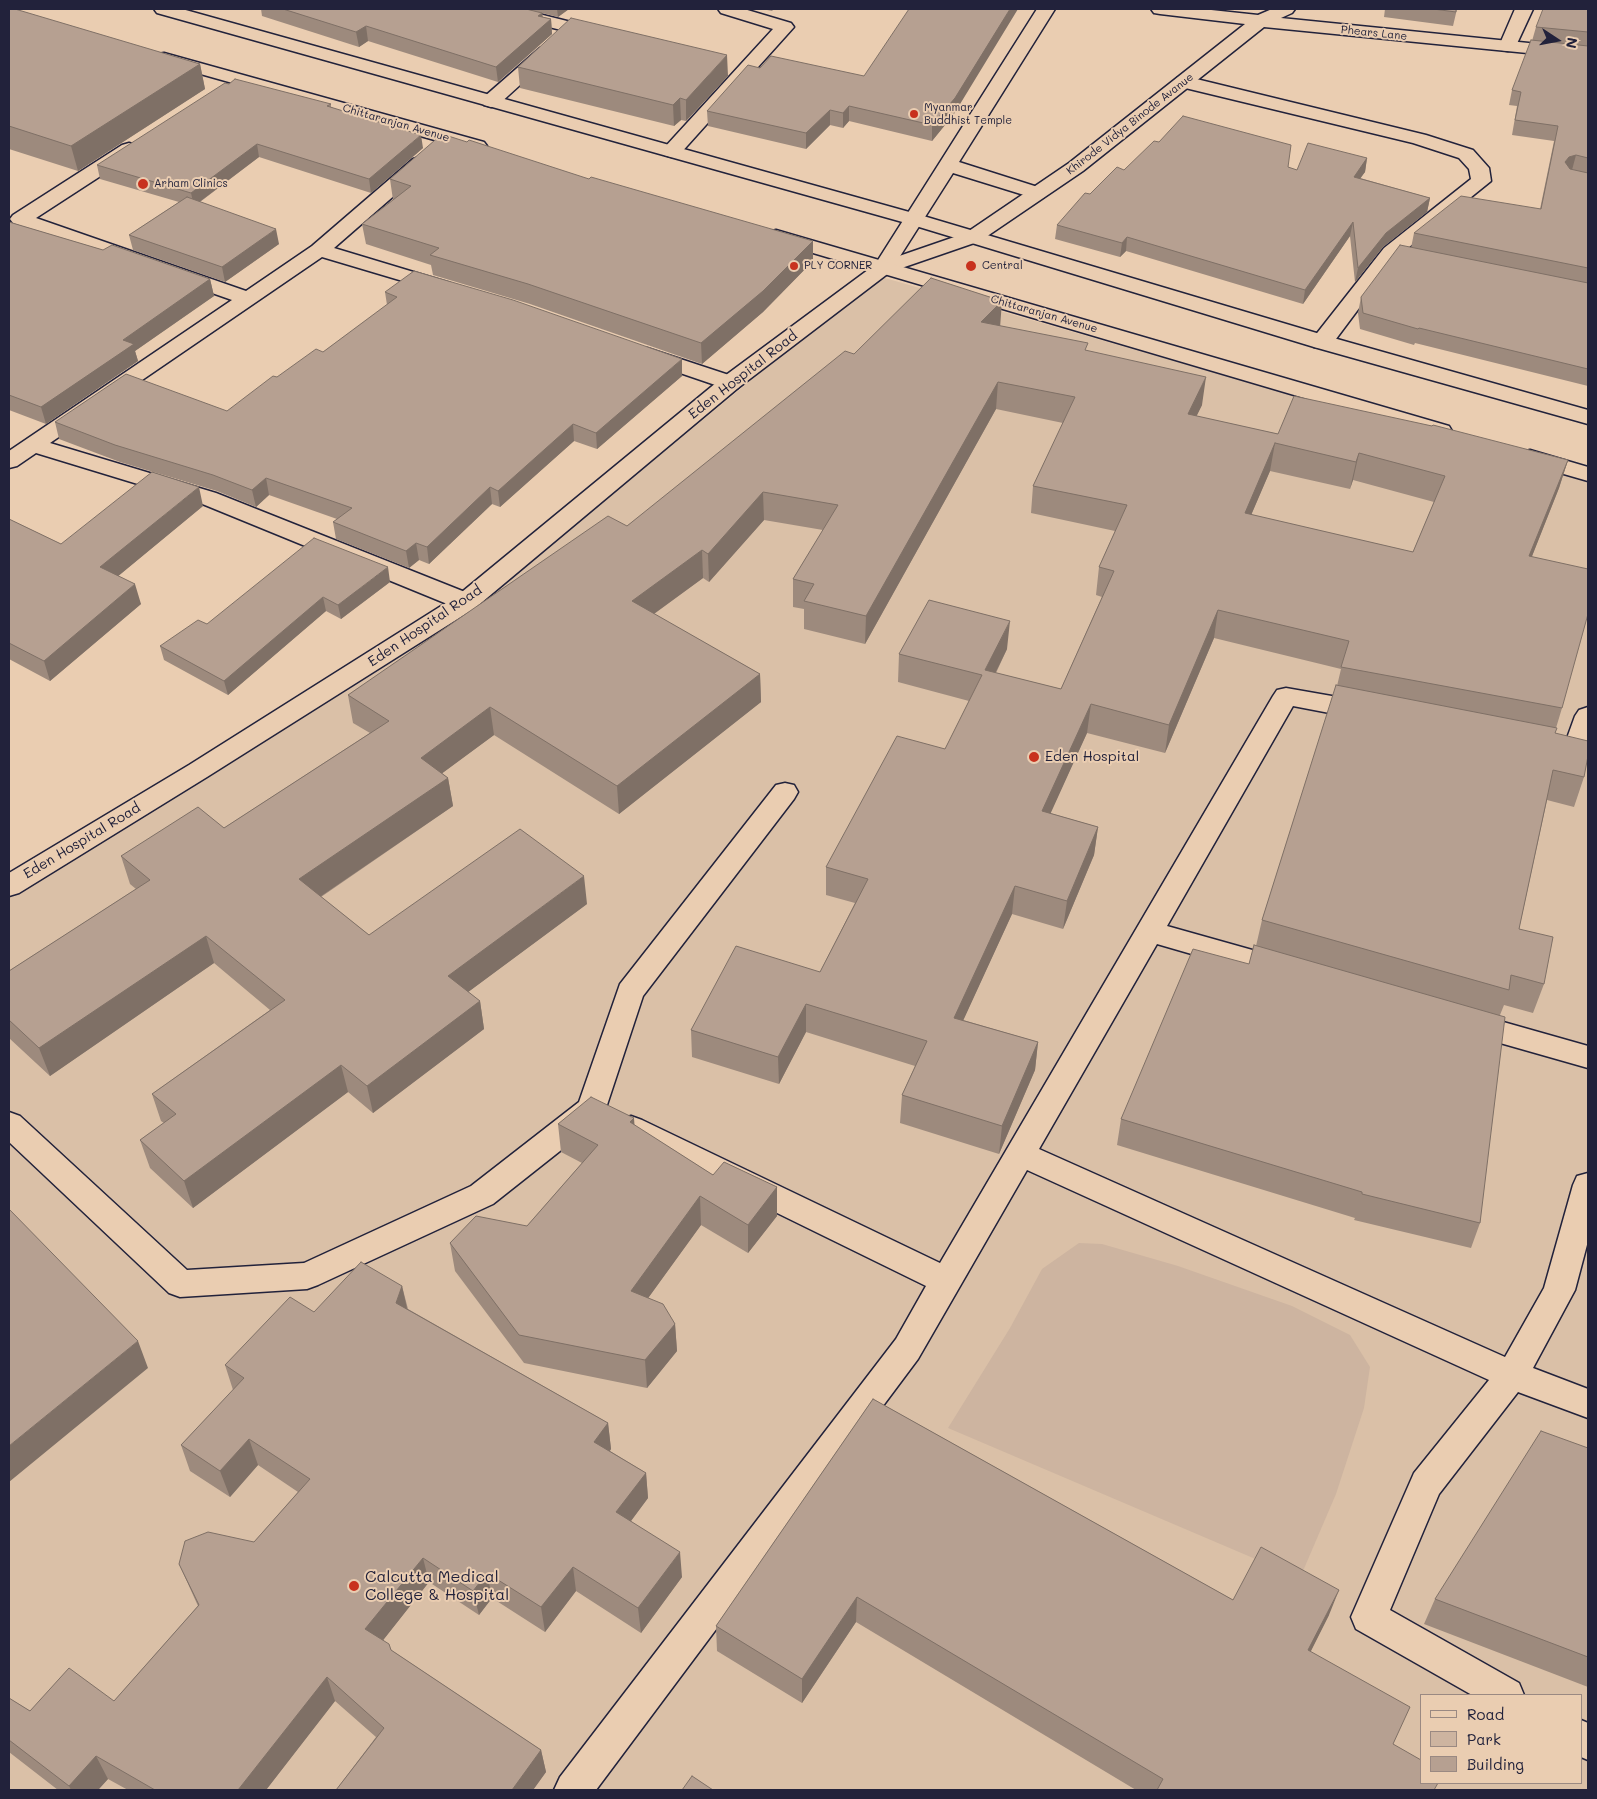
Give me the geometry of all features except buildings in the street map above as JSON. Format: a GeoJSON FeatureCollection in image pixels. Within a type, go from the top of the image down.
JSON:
{"type":"FeatureCollection","features":[{"type":"Feature","properties":{"kind":"street"},"geometry":{"type":"LineString","coordinates":[[163,9],[913,219],[1322,342],[1588,417]]}},
{"type":"Feature","properties":{"kind":"street"},"geometry":{"type":"LineString","coordinates":[[491,101],[573,28],[499,9]]}},
{"type":"Feature","properties":{"kind":"street"},"geometry":{"type":"LineString","coordinates":[[672,151],[785,27],[727,9]]}},
{"type":"Feature","properties":{"kind":"street"},"geometry":{"type":"LineString","coordinates":[[883,268],[1046,9]]}},
{"type":"Feature","properties":{"kind":"street","name":"Phears Lane"},"geometry":{"type":"LineString","coordinates":[[1160,9],[1588,54]]}},
{"type":"Feature","properties":{"kind":"street","name":"Khirode Vidya Binode Avanue"},"geometry":{"type":"LineString","coordinates":[[883,268],[973,237],[1076,167],[1260,21],[1286,9]]}},
{"type":"Feature","properties":{"kind":"street"},"geometry":{"type":"LineString","coordinates":[[1508,46],[1524,9]]}},
{"type":"Feature","properties":{"kind":"street","name":"Chittaranjan Avenue"},"geometry":{"type":"LineString","coordinates":[[142,52],[229,85],[449,138],[496,152]]}},
{"type":"Feature","properties":{"kind":"street"},"geometry":{"type":"LineString","coordinates":[[1184,82],[1419,139],[1466,154],[1479,168],[1481,181],[1391,252],[1322,342]]}},
{"type":"Feature","properties":{"kind":"street"},"geometry":{"type":"LineString","coordinates":[[146,138],[20,219],[247,298]]}},
{"type":"Feature","properties":{"kind":"street"},"geometry":{"type":"LineString","coordinates":[[9,461],[319,250],[449,138]]}},
{"type":"Feature","properties":{"kind":"street"},"geometry":{"type":"LineString","coordinates":[[948,165],[1037,193]]}},
{"type":"Feature","properties":{"kind":"street","name":"Chittaranjan Avenue"},"geometry":{"type":"LineString","coordinates":[[760,232],[934,281],[1456,435]]}},
{"type":"Feature","properties":{"kind":"street"},"geometry":{"type":"LineString","coordinates":[[319,250],[458,291]]}},
{"type":"Feature","properties":{"kind":"street"},"geometry":{"type":"LineString","coordinates":[[1391,252],[1419,258]]}},
{"type":"Feature","properties":{"kind":"street","name":"Eden Hospital Road"},"geometry":{"type":"LineString","coordinates":[[9,886],[198,771],[466,602],[730,384],[883,268]]}},
{"type":"Feature","properties":{"kind":"street"},"geometry":{"type":"LineString","coordinates":[[631,348],[730,384]]}},
{"type":"Feature","properties":{"kind":"street"},"geometry":{"type":"LineString","coordinates":[[33,445],[208,498],[466,602]]}},
{"type":"Feature","properties":{"kind":"street"},"geometry":{"type":"LineString","coordinates":[[1512,452],[1588,474]]}},
{"type":"Feature","properties":{"kind":"street"},"geometry":{"type":"LineString","coordinates":[[574,1790],[907,1349],[1286,696],[1392,716]]}},
{"type":"Feature","properties":{"kind":"street"},"geometry":{"type":"LineString","coordinates":[[1546,746],[1581,754],[1588,716]]}},
{"type":"Feature","properties":{"kind":"street"},"geometry":{"type":"LineString","coordinates":[[9,1124],[180,1284],[307,1276],[482,1195],[592,1109],[630,992],[786,792]]}},
{"type":"Feature","properties":{"kind":"street"},"geometry":{"type":"LineString","coordinates":[[1149,931],[1311,978]]}},
{"type":"Feature","properties":{"kind":"street"},"geometry":{"type":"LineString","coordinates":[[1445,1016],[1588,1057]]}},
{"type":"Feature","properties":{"kind":"street"},"geometry":{"type":"LineString","coordinates":[[592,1109],[946,1281]]}},
{"type":"Feature","properties":{"kind":"street"},"geometry":{"type":"LineString","coordinates":[[1020,1154],[1512,1375],[1588,1404]]}},
{"type":"Feature","properties":{"kind":"street"},"geometry":{"type":"LineString","coordinates":[[1504,1694],[1369,1617],[1426,1484],[1512,1375],[1559,1290],[1588,1184]]}},
{"type":"Feature","properties":{"kind":"shaded area"},"geometry":{"type":"Polygon","coordinates":[[[878,276],[1588,480],[1588,1790],[9,1790],[9,886],[515,574],[878,276]]]}},
{"type":"Feature","properties":{"kind":"green space"},"geometry":{"type":"Polygon","coordinates":[[[1079,1243],[1102,1244],[1178,1266],[1292,1306],[1350,1335],[1370,1367],[1364,1408],[1336,1494],[1300,1578],[948,1428],[1010,1328],[1042,1269],[1079,1243]]]}},
{"type":"Feature","properties":{"kind":"place","name":"Myanmar Buddhist Temple"},"geometry":{"type":"Point","coordinates":[914,114]}},
{"type":"Feature","properties":{"kind":"place","name":"Arham Clinics"},"geometry":{"type":"Point","coordinates":[143,184]}},
{"type":"Feature","properties":{"kind":"place","name":"PLY CORNER"},"geometry":{"type":"Point","coordinates":[794,266]}},
{"type":"Feature","properties":{"kind":"place","name":"Central"},"geometry":{"type":"Point","coordinates":[971,266]}},
{"type":"Feature","properties":{"kind":"place","name":"Eden Hospital"},"geometry":{"type":"Point","coordinates":[1034,757]}},
{"type":"Feature","properties":{"kind":"place","name":"Calcutta Medical College & Hospital"},"geometry":{"type":"Point","coordinates":[354,1586]}}]}
